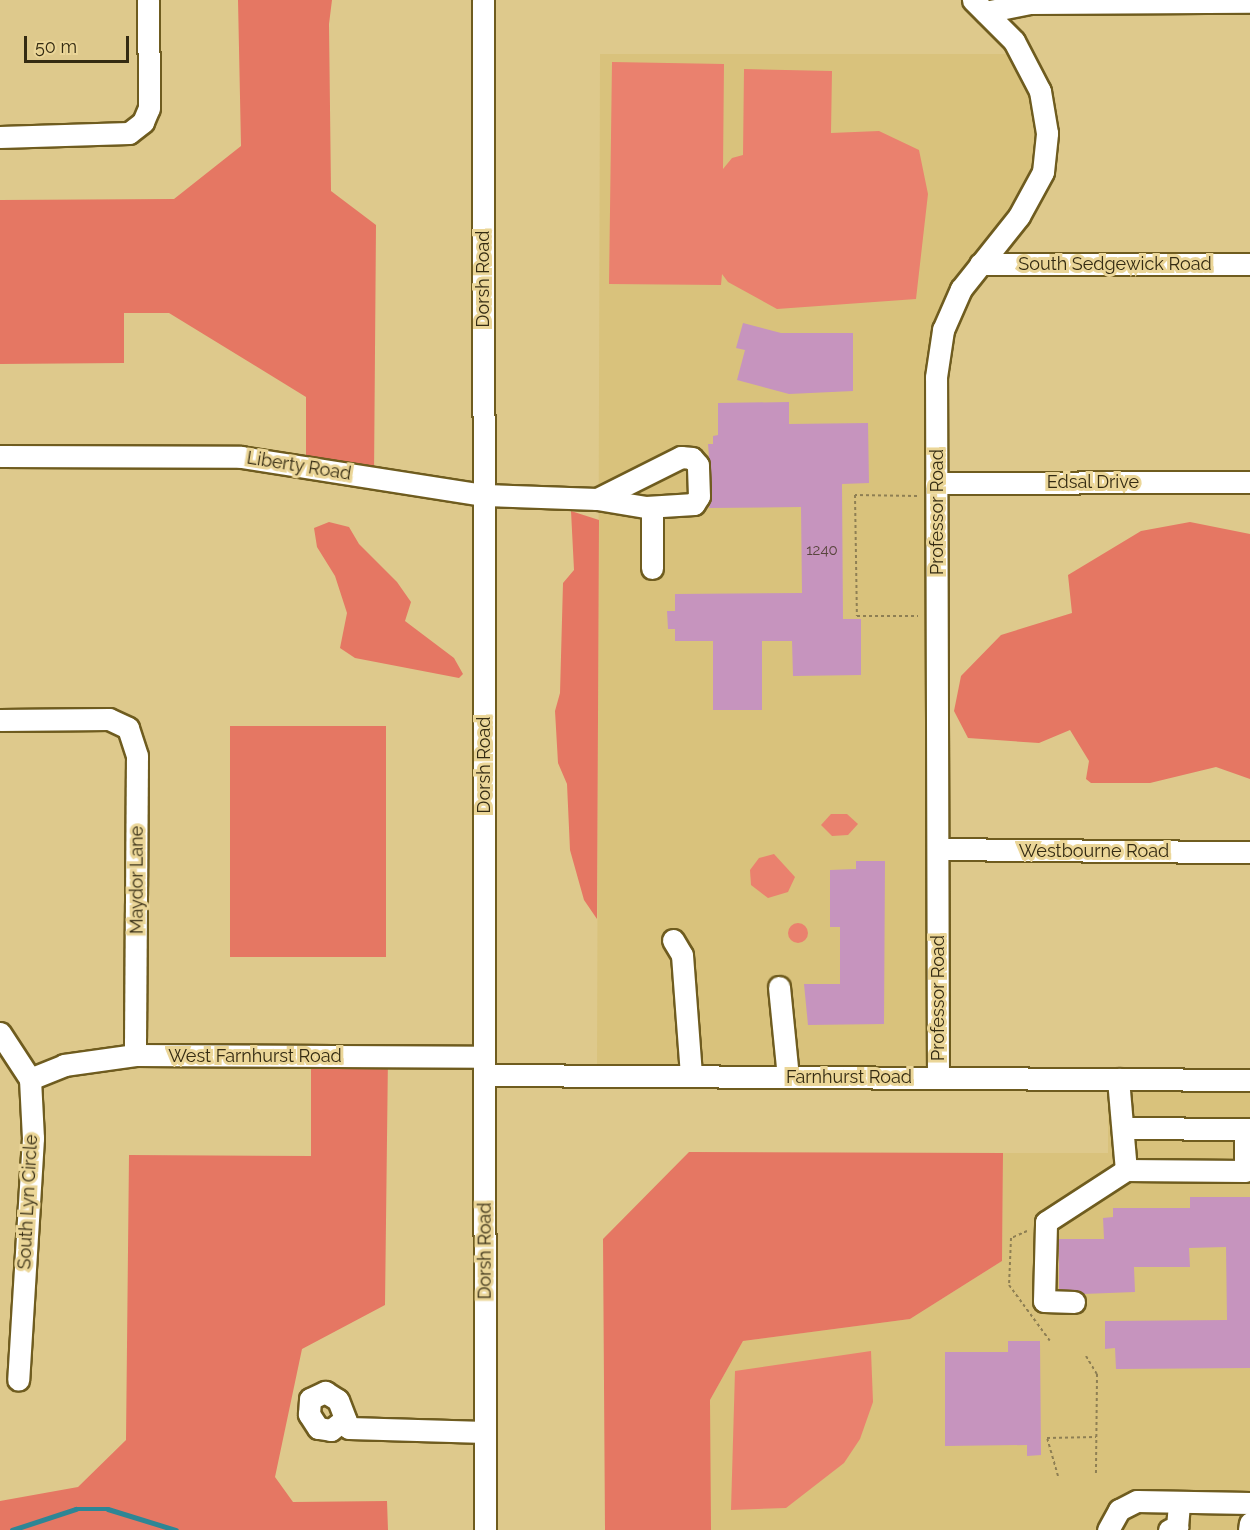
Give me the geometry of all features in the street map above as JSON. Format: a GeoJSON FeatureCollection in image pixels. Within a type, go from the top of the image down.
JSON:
{"type":"FeatureCollection","features":[{"type":"Feature","properties":{"kind":"street"},"geometry":{"type":"LineString","coordinates":[[0,137],[129,133],[143,122],[150,108],[148,0]]}},
{"type":"Feature","properties":{"kind":"street","name":"Dorsh Road"},"geometry":{"type":"LineString","coordinates":[[483,0],[485,1530]]}},
{"type":"Feature","properties":{"kind":"street"},"geometry":{"type":"LineString","coordinates":[[979,6],[1030,3],[1250,2]]}},
{"type":"Feature","properties":{"kind":"street","name":"Professor Road"},"geometry":{"type":"LineString","coordinates":[[938,1078],[936,376],[943,330],[961,289],[1019,216],[1043,172],[1047,133],[1040,91],[1014,41],[979,6]]}},
{"type":"Feature","properties":{"kind":"street","name":"South Sedgewick Road"},"geometry":{"type":"LineString","coordinates":[[980,264],[1250,264]]}},
{"type":"Feature","properties":{"kind":"street","name":"Liberty Road"},"geometry":{"type":"LineString","coordinates":[[0,456],[241,457],[484,495],[597,499],[652,507],[694,504],[699,496],[696,461],[681,457],[597,499]]}},
{"type":"Feature","properties":{"kind":"street","name":"Edsal Drive"},"geometry":{"type":"LineString","coordinates":[[936,483],[1250,482]]}},
{"type":"Feature","properties":{"kind":"street"},"geometry":{"type":"LineString","coordinates":[[652,507],[652,568]]}},
{"type":"Feature","properties":{"kind":"street","name":"Maydor Lane"},"geometry":{"type":"LineString","coordinates":[[0,720],[109,719],[128,728],[137,756],[135,1055]]}},
{"type":"Feature","properties":{"kind":"street","name":"Westbourne Road"},"geometry":{"type":"LineString","coordinates":[[938,849],[1250,852]]}},
{"type":"Feature","properties":{"kind":"street"},"geometry":{"type":"LineString","coordinates":[[673,940],[682,955],[691,1076]]}},
{"type":"Feature","properties":{"kind":"street"},"geometry":{"type":"LineString","coordinates":[[779,987],[788,1077]]}},
{"type":"Feature","properties":{"kind":"street"},"geometry":{"type":"LineString","coordinates":[[0,1033],[30,1079]]}},
{"type":"Feature","properties":{"kind":"street","name":"West Farnhurst Road"},"geometry":{"type":"LineString","coordinates":[[30,1079],[64,1065],[135,1055],[484,1066]]}},
{"type":"Feature","properties":{"kind":"street","name":"Farnhurst Road"},"geometry":{"type":"LineString","coordinates":[[484,1066],[691,1076],[1250,1080]]}},
{"type":"Feature","properties":{"kind":"street","name":"South Lyn Circle"},"geometry":{"type":"LineString","coordinates":[[18,1380],[33,1138],[30,1079]]}},
{"type":"Feature","properties":{"kind":"street"},"geometry":{"type":"LineString","coordinates":[[1118,1079],[1119,1112],[1125,1128],[1126,1170]]}},
{"type":"Feature","properties":{"kind":"street"},"geometry":{"type":"LineString","coordinates":[[1074,1302],[1044,1301],[1046,1222],[1126,1170],[1245,1171],[1247,1129],[1125,1128]]}},
{"type":"Feature","properties":{"kind":"street"},"geometry":{"type":"LineString","coordinates":[[345,1419],[349,1428],[485,1431]]}},
{"type":"Feature","properties":{"kind":"street"},"geometry":{"type":"LineString","coordinates":[[1108,1530],[1113,1516],[1128,1504],[1155,1501],[1250,1503]]}},
{"type":"Feature","properties":{"kind":"street"},"geometry":{"type":"LineString","coordinates":[[1169,1530],[1178,1527],[1179,1502]]}},
{"type":"Feature","properties":{"kind":"street"},"geometry":{"type":"LineString","coordinates":[[1249,1530],[1250,1523]]}},
{"type":"Feature","properties":{"kind":"path"},"geometry":{"type":"LineString","coordinates":[[917,496],[855,495],[857,616],[918,616]]}},
{"type":"Feature","properties":{"kind":"path"},"geometry":{"type":"LineString","coordinates":[[1046,1222],[1011,1238],[1009,1285],[1050,1341]]}},
{"type":"Feature","properties":{"kind":"path"},"geometry":{"type":"LineString","coordinates":[[1086,1356],[1097,1374],[1096,1476]]}},
{"type":"Feature","properties":{"kind":"path"},"geometry":{"type":"LineString","coordinates":[[1058,1476],[1047,1438],[1096,1437]]}},
{"type":"Feature","properties":{"kind":"shaded area"},"geometry":{"type":"Polygon","coordinates":[[[238,0],[332,0],[329,24],[331,191],[376,225],[374,478],[306,467],[306,397],[169,313],[124,313],[124,363],[0,364],[0,200],[174,199],[241,146],[238,0]]]}},
{"type":"Feature","properties":{"kind":"shaded area"},"geometry":{"type":"Polygon","coordinates":[[[600,54],[1020,54],[1040,91],[1043,172],[943,330],[938,1078],[597,1076],[600,54]]]}},
{"type":"Feature","properties":{"kind":"shaded area"},"geometry":{"type":"Polygon","coordinates":[[[612,62],[724,64],[723,169],[732,158],[743,155],[744,69],[832,71],[831,133],[879,131],[919,150],[928,194],[916,299],[777,309],[728,282],[722,274],[721,285],[609,284],[612,62]]]}},
{"type":"Feature","properties":{"kind":"shaded area"},"geometry":{"type":"Polygon","coordinates":[[[571,511],[599,520],[597,919],[584,900],[570,850],[567,784],[558,763],[555,711],[560,693],[563,583],[574,570],[571,511]]]}},
{"type":"Feature","properties":{"kind":"shaded area"},"geometry":{"type":"Polygon","coordinates":[[[329,522],[349,527],[359,544],[397,582],[411,602],[405,621],[454,658],[463,674],[459,678],[355,658],[340,648],[347,613],[335,576],[317,547],[314,528],[329,522]]]}},
{"type":"Feature","properties":{"kind":"shaded area"},"geometry":{"type":"Polygon","coordinates":[[[1190,522],[1250,534],[1250,779],[1216,767],[1150,783],[1091,783],[1086,779],[1089,761],[1070,730],[1039,743],[968,738],[954,711],[961,676],[1001,635],[1072,613],[1068,575],[1141,531],[1190,522]]]}},
{"type":"Feature","properties":{"kind":"shaded area"},"geometry":{"type":"Polygon","coordinates":[[[230,726],[386,726],[386,957],[230,957],[230,726]]]}},
{"type":"Feature","properties":{"kind":"shaded area"},"geometry":{"type":"Polygon","coordinates":[[[831,814],[847,814],[858,824],[848,835],[832,836],[821,825],[831,814]]]}},
{"type":"Feature","properties":{"kind":"shaded area"},"geometry":{"type":"Polygon","coordinates":[[[774,854],[795,877],[788,892],[768,898],[751,885],[750,870],[759,858],[774,854]]]}},
{"type":"Feature","properties":{"kind":"shaded area"},"geometry":{"type":"Polygon","coordinates":[[[798,923],[805,926],[808,933],[805,940],[798,943],[791,940],[788,933],[791,926],[798,923]]]}},
{"type":"Feature","properties":{"kind":"shaded area"},"geometry":{"type":"Polygon","coordinates":[[[311,1056],[388,1056],[385,1305],[302,1349],[275,1477],[293,1502],[387,1501],[388,1530],[0,1530],[0,1501],[78,1487],[126,1440],[129,1155],[311,1156],[311,1056]]]}},
{"type":"Feature","properties":{"kind":"shaded area"},"geometry":{"type":"Polygon","coordinates":[[[1108,1079],[1250,1080],[1250,1530],[605,1530],[605,1497],[710,1496],[710,1400],[743,1341],[910,1319],[1002,1261],[1003,1153],[1108,1153],[1108,1079]]]}},
{"type":"Feature","properties":{"kind":"shaded area"},"geometry":{"type":"Polygon","coordinates":[[[689,1152],[1003,1153],[1002,1261],[910,1319],[743,1341],[710,1400],[711,1530],[605,1530],[603,1239],[689,1152]]]}},
{"type":"Feature","properties":{"kind":"shaded area"},"geometry":{"type":"Polygon","coordinates":[[[871,1351],[873,1402],[860,1439],[844,1463],[786,1508],[731,1510],[735,1371],[871,1351]]]}},
{"type":"Feature","properties":{"kind":"building"},"geometry":{"type":"Polygon","coordinates":[[[743,323],[781,333],[853,333],[853,391],[789,394],[737,380],[745,350],[736,348],[743,323]]]}},
{"type":"Feature","properties":{"kind":"building"},"geometry":{"type":"Polygon","coordinates":[[[789,402],[789,424],[868,423],[869,483],[842,484],[843,619],[861,619],[861,675],[793,676],[792,641],[762,641],[762,710],[713,710],[713,641],[675,641],[675,629],[668,629],[667,611],[675,611],[675,594],[802,593],[801,507],[709,508],[712,496],[708,444],[713,444],[713,436],[718,435],[718,403],[789,402]]]}},
{"type":"Feature","properties":{"kind":"building"},"geometry":{"type":"Polygon","coordinates":[[[856,861],[885,861],[884,1024],[808,1025],[804,984],[840,984],[840,927],[830,927],[830,870],[856,869],[856,861]]]}},
{"type":"Feature","properties":{"kind":"building"},"geometry":{"type":"Polygon","coordinates":[[[1190,1197],[1250,1197],[1250,1368],[1116,1369],[1115,1348],[1105,1349],[1105,1321],[1227,1320],[1226,1247],[1189,1248],[1190,1267],[1134,1267],[1135,1292],[1083,1294],[1059,1289],[1059,1239],[1104,1239],[1103,1218],[1113,1217],[1113,1208],[1190,1208],[1190,1197]]]}},
{"type":"Feature","properties":{"kind":"building"},"geometry":{"type":"Polygon","coordinates":[[[1008,1341],[1040,1341],[1041,1455],[1027,1456],[1027,1445],[945,1446],[945,1352],[1008,1352],[1008,1341]]]}},
{"type":"Feature","properties":{"kind":"waterway"},"geometry":{"type":"LineString","coordinates":[[12,1530],[76,1509],[108,1509],[176,1530]]}}]}
